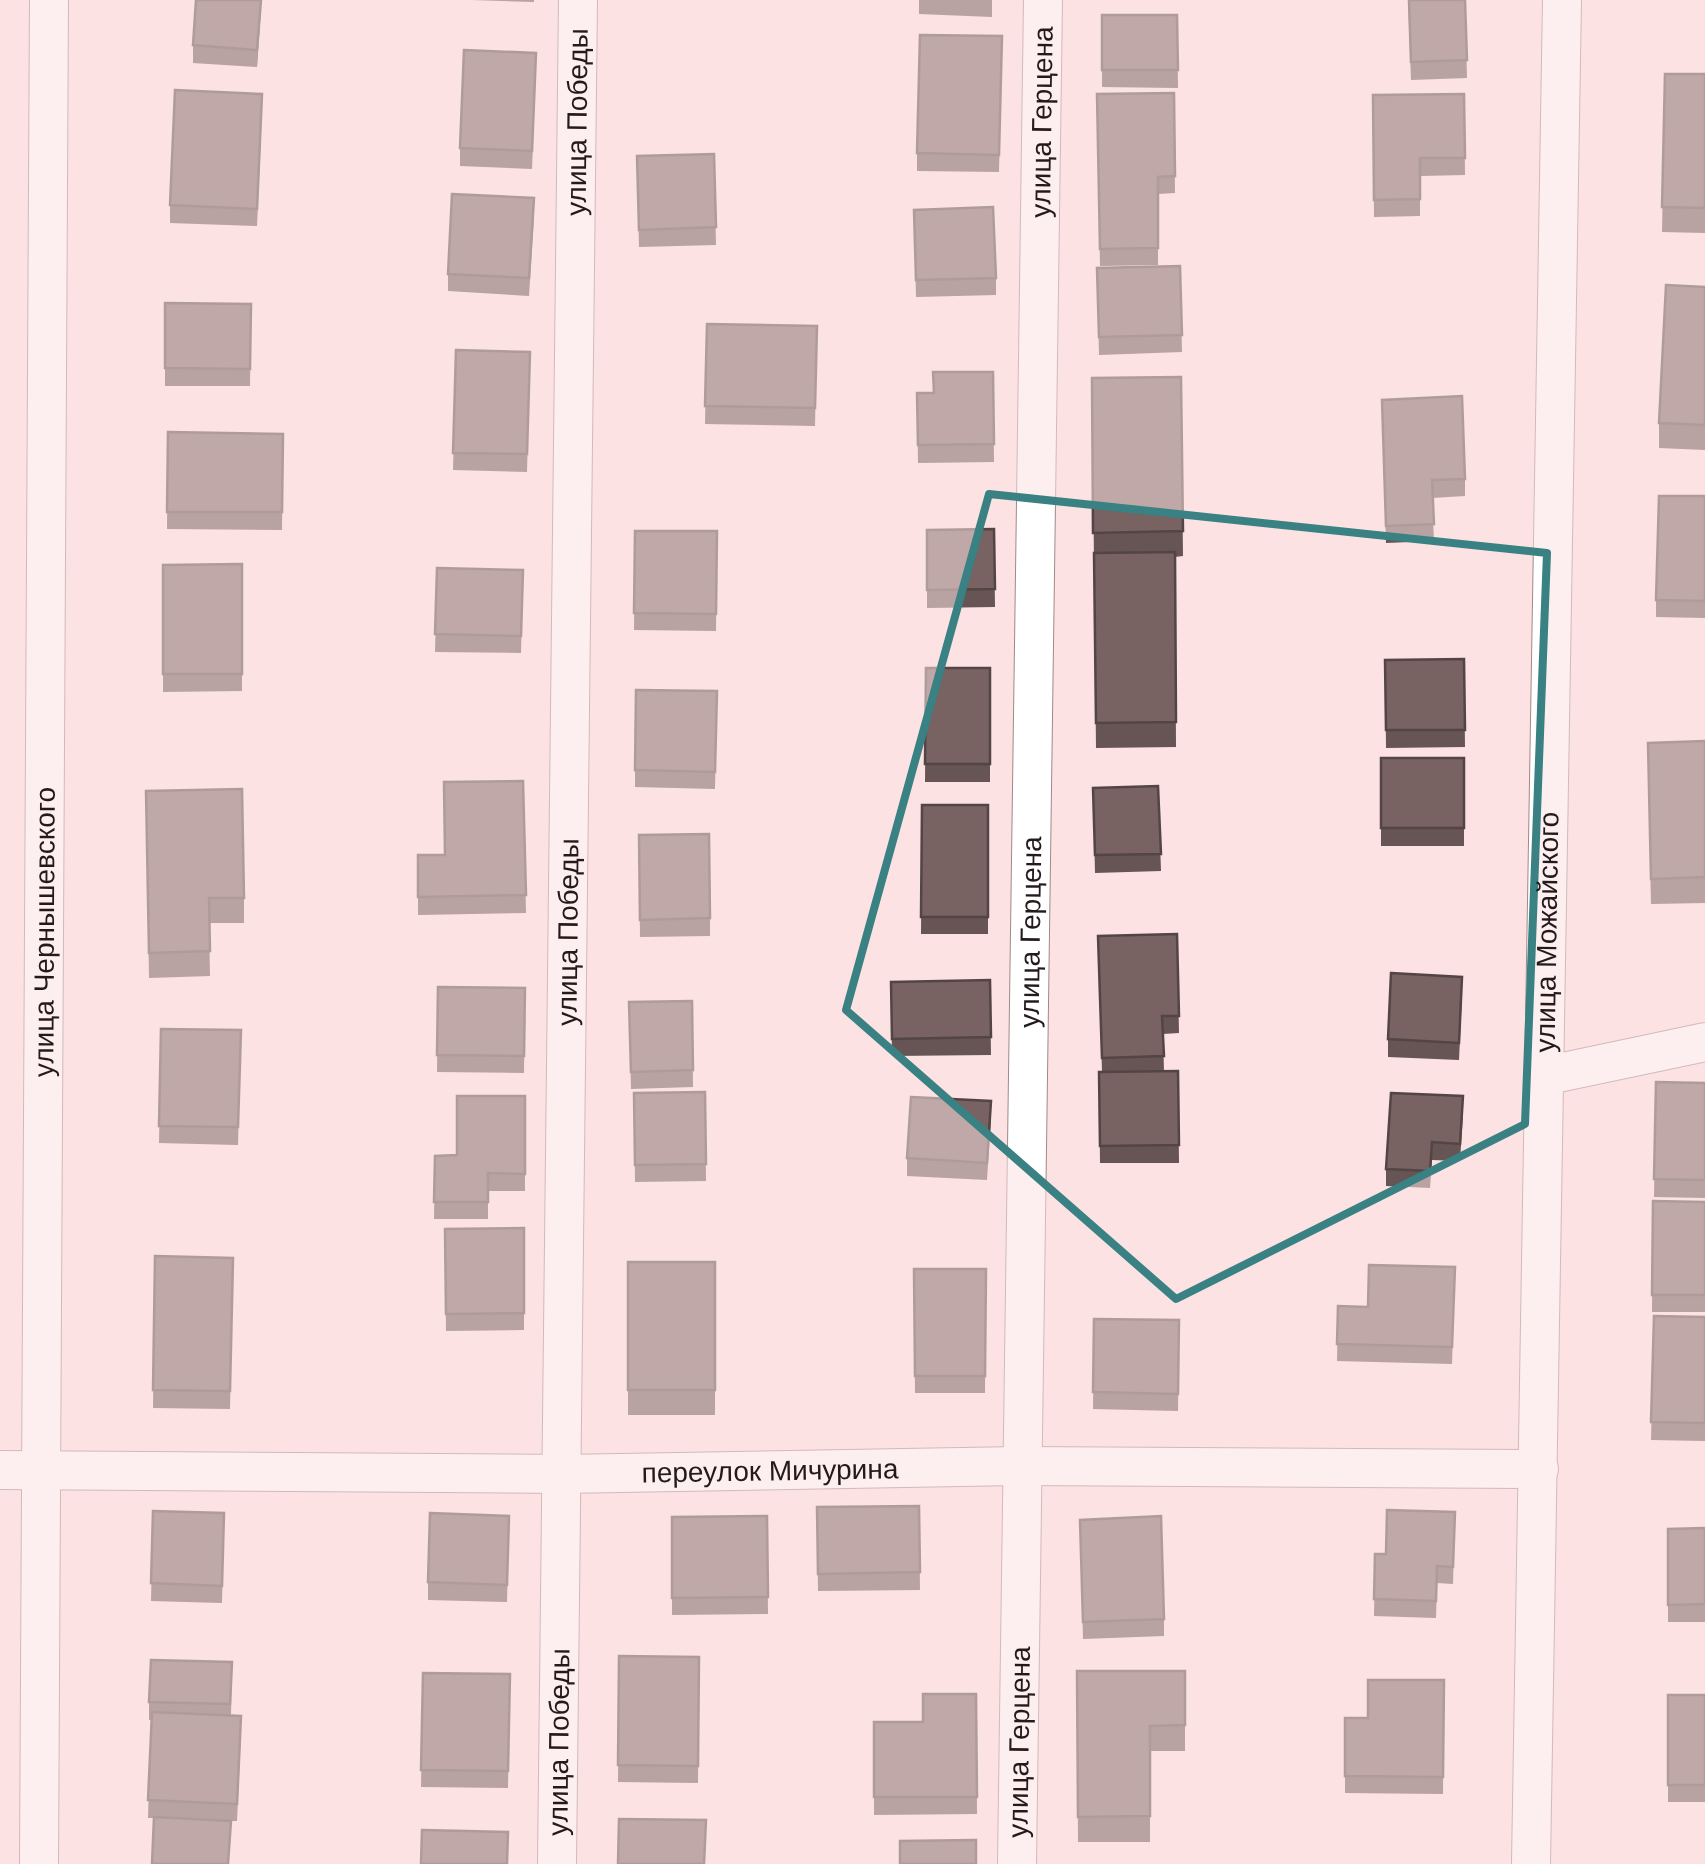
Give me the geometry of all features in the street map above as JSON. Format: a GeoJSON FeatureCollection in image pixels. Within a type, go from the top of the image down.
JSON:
{"type":"FeatureCollection","features":[{"type":"Feature","properties":{"kind":"street","name":"улица Чернышевского"},"geometry":{"type":"LineString","coordinates":[[39,1864],[49,0]]}},
{"type":"Feature","properties":{"kind":"street","name":"улица Победы"},"geometry":{"type":"LineString","coordinates":[[557,1864],[578,0]]}},
{"type":"Feature","properties":{"kind":"street","name":"улица Герцена"},"geometry":{"type":"LineString","coordinates":[[1017,1864],[1044,0]]}},
{"type":"Feature","properties":{"kind":"street","name":"улица Можайского"},"geometry":{"type":"LineString","coordinates":[[1531,1864],[1562,0]]}},
{"type":"Feature","properties":{"kind":"street"},"geometry":{"type":"LineString","coordinates":[[1544,1076],[1705,1042]]}},
{"type":"Feature","properties":{"kind":"street","name":"переулок Мичурина"},"geometry":{"type":"LineString","coordinates":[[0,1470],[563,1474],[1021,1466],[1539,1469]]}},
{"type":"Feature","properties":{"kind":"highlighted area"},"geometry":{"type":"Polygon","coordinates":[[[989,494],[1547,553],[1525,1124],[1176,1299],[846,1010],[989,494]]]}},
{"type":"Feature","properties":{"kind":"building"},"geometry":{"type":"Polygon","coordinates":[[[196,0],[261,0],[257,50],[193,45],[196,0]]]}},
{"type":"Feature","properties":{"kind":"building"},"geometry":{"type":"Polygon","coordinates":[[[1409,0],[1465,0],[1467,60],[1411,62],[1409,0]]]}},
{"type":"Feature","properties":{"kind":"building"},"geometry":{"type":"Polygon","coordinates":[[[1102,15],[1177,15],[1178,70],[1102,70],[1102,15]]]}},
{"type":"Feature","properties":{"kind":"building"},"geometry":{"type":"Polygon","coordinates":[[[920,35],[1002,36],[999,155],[917,153],[920,35]]]}},
{"type":"Feature","properties":{"kind":"building"},"geometry":{"type":"Polygon","coordinates":[[[464,50],[536,53],[532,151],[460,148],[464,50]]]}},
{"type":"Feature","properties":{"kind":"building"},"geometry":{"type":"Polygon","coordinates":[[[1665,74],[1705,74],[1705,208],[1662,207],[1665,74]]]}},
{"type":"Feature","properties":{"kind":"building"},"geometry":{"type":"Polygon","coordinates":[[[175,90],[262,94],[257,209],[170,205],[175,90]]]}},
{"type":"Feature","properties":{"kind":"building"},"geometry":{"type":"Polygon","coordinates":[[[1174,93],[1175,176],[1158,177],[1158,248],[1100,249],[1097,94],[1174,93]]]}},
{"type":"Feature","properties":{"kind":"building"},"geometry":{"type":"Polygon","coordinates":[[[1464,94],[1465,158],[1420,158],[1420,199],[1374,200],[1373,95],[1464,94]]]}},
{"type":"Feature","properties":{"kind":"building"},"geometry":{"type":"Polygon","coordinates":[[[714,154],[716,227],[639,230],[637,156],[714,154]]]}},
{"type":"Feature","properties":{"kind":"building"},"geometry":{"type":"Polygon","coordinates":[[[452,194],[534,198],[529,278],[448,274],[452,194]]]}},
{"type":"Feature","properties":{"kind":"building"},"geometry":{"type":"Polygon","coordinates":[[[993,207],[996,278],[916,280],[914,210],[993,207]]]}},
{"type":"Feature","properties":{"kind":"building"},"geometry":{"type":"Polygon","coordinates":[[[1180,266],[1182,335],[1099,337],[1097,268],[1180,266]]]}},
{"type":"Feature","properties":{"kind":"building"},"geometry":{"type":"Polygon","coordinates":[[[1666,285],[1705,287],[1705,425],[1659,423],[1666,285]]]}},
{"type":"Feature","properties":{"kind":"building"},"geometry":{"type":"Polygon","coordinates":[[[165,303],[251,304],[250,369],[165,368],[165,303]]]}},
{"type":"Feature","properties":{"kind":"building"},"geometry":{"type":"Polygon","coordinates":[[[707,324],[817,326],[815,408],[705,406],[707,324]]]}},
{"type":"Feature","properties":{"kind":"building"},"geometry":{"type":"Polygon","coordinates":[[[456,350],[530,352],[527,454],[453,453],[456,350]]]}},
{"type":"Feature","properties":{"kind":"building"},"geometry":{"type":"Polygon","coordinates":[[[933,372],[993,372],[994,444],[918,445],[917,393],[934,393],[933,372]]]}},
{"type":"Feature","properties":{"kind":"building"},"geometry":{"type":"Polygon","coordinates":[[[1181,377],[1183,531],[1093,533],[1092,378],[1181,377]]]}},
{"type":"Feature","properties":{"kind":"building"},"geometry":{"type":"Polygon","coordinates":[[[1462,396],[1465,479],[1432,480],[1434,524],[1386,526],[1382,400],[1462,396]]]}},
{"type":"Feature","properties":{"kind":"building"},"geometry":{"type":"Polygon","coordinates":[[[168,432],[283,434],[282,512],[167,512],[168,432]]]}},
{"type":"Feature","properties":{"kind":"building"},"geometry":{"type":"Polygon","coordinates":[[[1659,496],[1705,496],[1705,601],[1656,600],[1659,496]]]}},
{"type":"Feature","properties":{"kind":"building"},"geometry":{"type":"Polygon","coordinates":[[[994,529],[995,589],[927,590],[927,530],[994,529]]]}},
{"type":"Feature","properties":{"kind":"building"},"geometry":{"type":"Polygon","coordinates":[[[635,531],[717,531],[716,614],[634,613],[635,531]]]}},
{"type":"Feature","properties":{"kind":"building"},"geometry":{"type":"Polygon","coordinates":[[[1175,552],[1176,722],[1096,723],[1094,553],[1175,552]]]}},
{"type":"Feature","properties":{"kind":"building"},"geometry":{"type":"Polygon","coordinates":[[[242,564],[242,674],[163,674],[163,565],[242,564]]]}},
{"type":"Feature","properties":{"kind":"building"},"geometry":{"type":"Polygon","coordinates":[[[437,568],[523,570],[521,636],[435,634],[437,568]]]}},
{"type":"Feature","properties":{"kind":"building"},"geometry":{"type":"Polygon","coordinates":[[[1464,659],[1465,730],[1386,730],[1385,660],[1464,659]]]}},
{"type":"Feature","properties":{"kind":"building"},"geometry":{"type":"Polygon","coordinates":[[[926,668],[990,668],[990,764],[925,764],[926,668]]]}},
{"type":"Feature","properties":{"kind":"building"},"geometry":{"type":"Polygon","coordinates":[[[636,690],[717,691],[715,772],[635,770],[636,690]]]}},
{"type":"Feature","properties":{"kind":"building"},"geometry":{"type":"Polygon","coordinates":[[[1705,741],[1705,877],[1651,879],[1648,743],[1705,741]]]}},
{"type":"Feature","properties":{"kind":"building"},"geometry":{"type":"Polygon","coordinates":[[[1381,758],[1464,758],[1464,828],[1381,828],[1381,758]]]}},
{"type":"Feature","properties":{"kind":"building"},"geometry":{"type":"Polygon","coordinates":[[[523,781],[526,895],[418,897],[418,855],[445,855],[444,782],[523,781]]]}},
{"type":"Feature","properties":{"kind":"building"},"geometry":{"type":"Polygon","coordinates":[[[1158,786],[1161,854],[1095,855],[1093,788],[1158,786]]]}},
{"type":"Feature","properties":{"kind":"building"},"geometry":{"type":"Polygon","coordinates":[[[242,789],[244,898],[209,898],[210,951],[149,953],[146,791],[242,789]]]}},
{"type":"Feature","properties":{"kind":"building"},"geometry":{"type":"Polygon","coordinates":[[[922,805],[988,805],[988,917],[921,917],[922,805]]]}},
{"type":"Feature","properties":{"kind":"building"},"geometry":{"type":"Polygon","coordinates":[[[709,834],[710,918],[640,920],[639,835],[709,834]]]}},
{"type":"Feature","properties":{"kind":"building"},"geometry":{"type":"Polygon","coordinates":[[[1177,934],[1179,1016],[1162,1016],[1164,1056],[1102,1058],[1098,936],[1177,934]]]}},
{"type":"Feature","properties":{"kind":"building"},"geometry":{"type":"Polygon","coordinates":[[[1391,973],[1462,977],[1459,1043],[1388,1039],[1391,973]]]}},
{"type":"Feature","properties":{"kind":"building"},"geometry":{"type":"Polygon","coordinates":[[[990,980],[991,1037],[892,1039],[891,982],[990,980]]]}},
{"type":"Feature","properties":{"kind":"building"},"geometry":{"type":"Polygon","coordinates":[[[438,987],[525,988],[524,1056],[437,1055],[438,987]]]}},
{"type":"Feature","properties":{"kind":"building"},"geometry":{"type":"Polygon","coordinates":[[[692,1001],[693,1070],[631,1072],[629,1002],[692,1001]]]}},
{"type":"Feature","properties":{"kind":"building"},"geometry":{"type":"Polygon","coordinates":[[[161,1029],[241,1030],[238,1127],[159,1126],[161,1029]]]}},
{"type":"Feature","properties":{"kind":"building"},"geometry":{"type":"Polygon","coordinates":[[[1178,1071],[1179,1145],[1100,1146],[1099,1072],[1178,1071]]]}},
{"type":"Feature","properties":{"kind":"building"},"geometry":{"type":"Polygon","coordinates":[[[1656,1082],[1705,1083],[1705,1180],[1654,1179],[1656,1082]]]}},
{"type":"Feature","properties":{"kind":"building"},"geometry":{"type":"Polygon","coordinates":[[[705,1092],[706,1164],[635,1165],[634,1093],[705,1092]]]}},
{"type":"Feature","properties":{"kind":"building"},"geometry":{"type":"Polygon","coordinates":[[[1391,1093],[1463,1096],[1460,1144],[1432,1142],[1430,1171],[1386,1169],[1391,1093]]]}},
{"type":"Feature","properties":{"kind":"building"},"geometry":{"type":"Polygon","coordinates":[[[457,1096],[525,1096],[525,1174],[488,1173],[488,1202],[434,1202],[435,1156],[457,1155],[457,1096]]]}},
{"type":"Feature","properties":{"kind":"building"},"geometry":{"type":"Polygon","coordinates":[[[911,1097],[991,1101],[987,1163],[907,1158],[911,1097]]]}},
{"type":"Feature","properties":{"kind":"building"},"geometry":{"type":"Polygon","coordinates":[[[1653,1201],[1705,1202],[1705,1295],[1652,1295],[1653,1201]]]}},
{"type":"Feature","properties":{"kind":"building"},"geometry":{"type":"Polygon","coordinates":[[[524,1228],[524,1313],[446,1314],[445,1229],[524,1228]]]}},
{"type":"Feature","properties":{"kind":"building"},"geometry":{"type":"Polygon","coordinates":[[[155,1256],[233,1258],[230,1391],[153,1390],[155,1256]]]}},
{"type":"Feature","properties":{"kind":"building"},"geometry":{"type":"Polygon","coordinates":[[[628,1262],[715,1262],[715,1390],[628,1390],[628,1262]]]}},
{"type":"Feature","properties":{"kind":"building"},"geometry":{"type":"Polygon","coordinates":[[[1369,1265],[1455,1267],[1452,1347],[1337,1344],[1338,1306],[1368,1307],[1369,1265]]]}},
{"type":"Feature","properties":{"kind":"building"},"geometry":{"type":"Polygon","coordinates":[[[914,1269],[986,1269],[985,1376],[915,1376],[914,1269]]]}},
{"type":"Feature","properties":{"kind":"building"},"geometry":{"type":"Polygon","coordinates":[[[1654,1316],[1705,1317],[1705,1423],[1651,1422],[1654,1316]]]}},
{"type":"Feature","properties":{"kind":"building"},"geometry":{"type":"Polygon","coordinates":[[[1094,1319],[1179,1320],[1178,1394],[1093,1392],[1094,1319]]]}},
{"type":"Feature","properties":{"kind":"building"},"geometry":{"type":"Polygon","coordinates":[[[919,1506],[920,1572],[818,1574],[817,1507],[919,1506]]]}},
{"type":"Feature","properties":{"kind":"building"},"geometry":{"type":"Polygon","coordinates":[[[1387,1510],[1455,1512],[1453,1567],[1437,1566],[1436,1601],[1374,1599],[1375,1554],[1386,1554],[1387,1510]]]}},
{"type":"Feature","properties":{"kind":"building"},"geometry":{"type":"Polygon","coordinates":[[[153,1511],[224,1513],[222,1586],[151,1583],[153,1511]]]}},
{"type":"Feature","properties":{"kind":"building"},"geometry":{"type":"Polygon","coordinates":[[[430,1513],[509,1516],[507,1585],[428,1582],[430,1513]]]}},
{"type":"Feature","properties":{"kind":"building"},"geometry":{"type":"Polygon","coordinates":[[[767,1516],[768,1597],[672,1598],[672,1517],[767,1516]]]}},
{"type":"Feature","properties":{"kind":"building"},"geometry":{"type":"Polygon","coordinates":[[[1161,1516],[1164,1619],[1083,1622],[1080,1520],[1161,1516]]]}},
{"type":"Feature","properties":{"kind":"building"},"geometry":{"type":"Polygon","coordinates":[[[1705,1528],[1705,1604],[1668,1605],[1668,1529],[1705,1528]]]}},
{"type":"Feature","properties":{"kind":"building"},"geometry":{"type":"Polygon","coordinates":[[[619,1656],[699,1657],[698,1766],[618,1765],[619,1656]]]}},
{"type":"Feature","properties":{"kind":"building"},"geometry":{"type":"Polygon","coordinates":[[[151,1660],[232,1662],[230,1704],[149,1702],[151,1660]]]}},
{"type":"Feature","properties":{"kind":"building"},"geometry":{"type":"Polygon","coordinates":[[[1077,1671],[1185,1671],[1185,1725],[1150,1726],[1150,1816],[1078,1817],[1077,1671]]]}},
{"type":"Feature","properties":{"kind":"building"},"geometry":{"type":"Polygon","coordinates":[[[423,1673],[510,1674],[508,1771],[421,1770],[423,1673]]]}},
{"type":"Feature","properties":{"kind":"building"},"geometry":{"type":"Polygon","coordinates":[[[1368,1680],[1444,1680],[1443,1777],[1345,1776],[1345,1718],[1368,1718],[1368,1680]]]}},
{"type":"Feature","properties":{"kind":"building"},"geometry":{"type":"Polygon","coordinates":[[[923,1694],[976,1694],[977,1797],[874,1797],[874,1722],[923,1722],[923,1694]]]}},
{"type":"Feature","properties":{"kind":"building"},"geometry":{"type":"Polygon","coordinates":[[[1668,1695],[1705,1695],[1705,1785],[1668,1785],[1668,1695]]]}},
{"type":"Feature","properties":{"kind":"building"},"geometry":{"type":"Polygon","coordinates":[[[152,1712],[241,1716],[237,1804],[148,1800],[152,1712]]]}},
{"type":"Feature","properties":{"kind":"building"},"geometry":{"type":"Polygon","coordinates":[[[154,1817],[231,1821],[228,1864],[152,1864],[154,1817]]]}},
{"type":"Feature","properties":{"kind":"building"},"geometry":{"type":"Polygon","coordinates":[[[619,1819],[706,1820],[704,1864],[618,1864],[619,1819]]]}},
{"type":"Feature","properties":{"kind":"building"},"geometry":{"type":"Polygon","coordinates":[[[422,1830],[508,1832],[507,1864],[421,1864],[422,1830]]]}},
{"type":"Feature","properties":{"kind":"building"},"geometry":{"type":"Polygon","coordinates":[[[976,1840],[976,1864],[900,1864],[900,1841],[976,1840]]]}}]}
